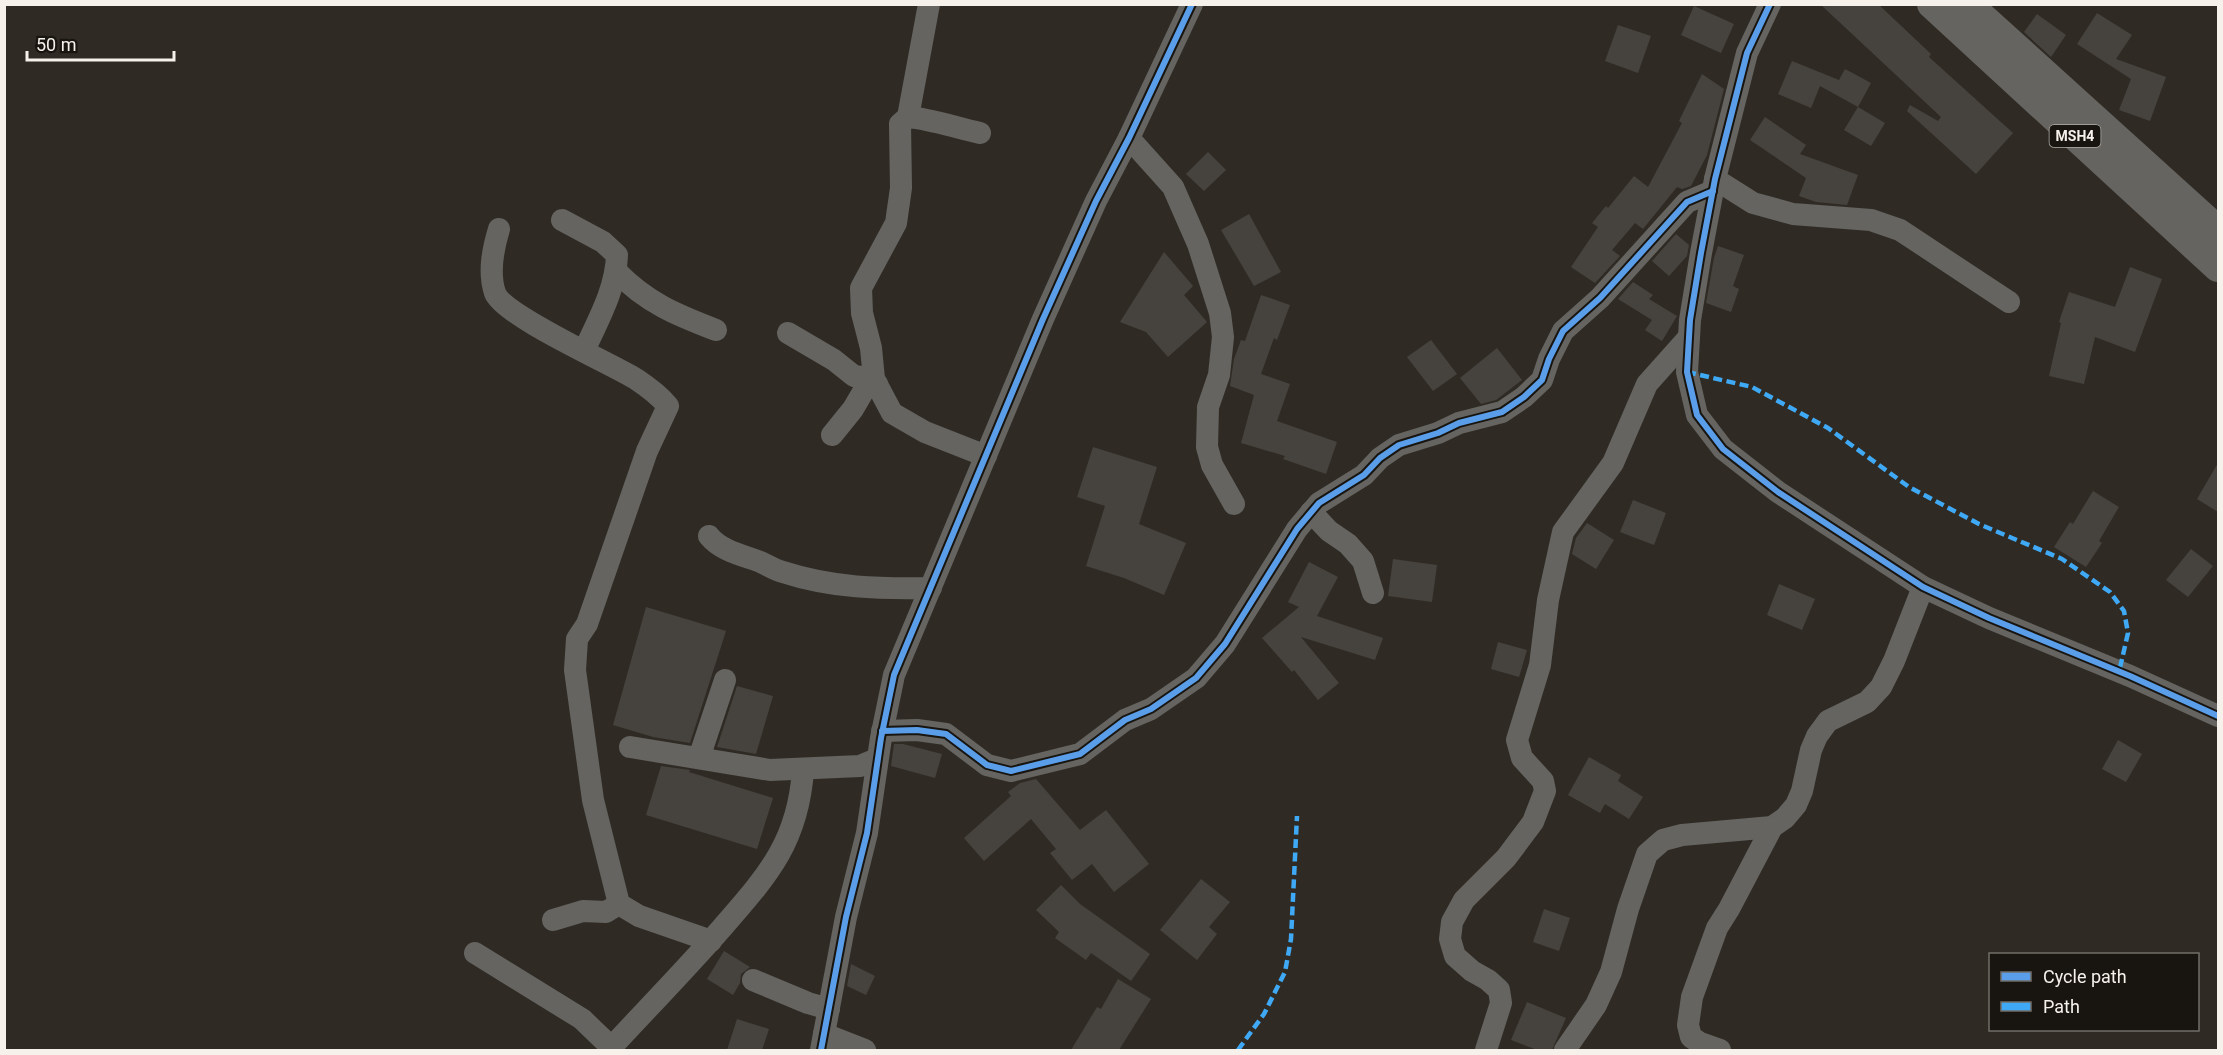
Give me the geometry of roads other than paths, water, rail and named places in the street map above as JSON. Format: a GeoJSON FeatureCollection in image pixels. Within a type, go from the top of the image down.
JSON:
{"type":"FeatureCollection","features":[{"type":"Feature","properties":{"kind":"main road","name":"MSH4"},"geometry":{"type":"LineString","coordinates":[[1932,4],[2218,267]]}},
{"type":"Feature","properties":{"kind":"main road","name":"MSH4"},"geometry":{"type":"LineString","coordinates":[[1967,4],[2218,231]]}},
{"type":"Feature","properties":{"kind":"street"},"geometry":{"type":"LineString","coordinates":[[929,4],[908,117],[900,124],[901,188],[896,223],[861,288],[862,313],[871,348],[875,382],[892,413],[925,432],[986,456]]}},
{"type":"Feature","properties":{"kind":"street"},"geometry":{"type":"LineString","coordinates":[[865,1050],[823,1042],[846,916],[867,833],[882,731],[894,675],[1077,244],[1192,4]]}},
{"type":"Feature","properties":{"kind":"street"},"geometry":{"type":"LineString","coordinates":[[1770,4],[1747,53],[1714,185],[1701,253],[1689,337],[1687,372],[1697,415],[1723,449],[1778,492],[1923,588],[2218,716]]}},
{"type":"Feature","properties":{"kind":"street"},"geometry":{"type":"LineString","coordinates":[[908,117],[922,118],[938,124],[980,133]]}},
{"type":"Feature","properties":{"kind":"street"},"geometry":{"type":"LineString","coordinates":[[1129,138],[1173,187],[1198,244],[1220,313],[1223,337],[1219,375],[1208,407],[1208,447],[1212,465],[1234,504]]}},
{"type":"Feature","properties":{"kind":"street"},"geometry":{"type":"LineString","coordinates":[[1714,185],[1753,203],[1793,214],[1871,220],[1900,230],[2009,302]]}},
{"type":"Feature","properties":{"kind":"street"},"geometry":{"type":"LineString","coordinates":[[882,731],[917,730],[946,734],[987,765],[1011,771],[1080,754],[1125,720],[1151,709],[1196,678],[1225,644],[1297,529],[1319,503],[1364,475],[1380,458],[1399,445],[1438,433],[1459,423],[1502,412],[1524,397],[1542,380],[1549,359],[1563,331],[1600,298],[1687,202],[1714,185]]}},
{"type":"Feature","properties":{"kind":"street"},"geometry":{"type":"LineString","coordinates":[[562,220],[603,242],[617,255],[617,272],[604,308],[584,351]]}},
{"type":"Feature","properties":{"kind":"street"},"geometry":{"type":"LineString","coordinates":[[499,229],[491,261],[494,291],[498,298],[527,321],[636,379],[659,395],[668,406],[647,451],[587,624],[577,639],[575,670],[592,800],[619,904],[639,916],[711,941]]}},
{"type":"Feature","properties":{"kind":"street"},"geometry":{"type":"LineString","coordinates":[[617,272],[632,287],[664,309],[717,330]]}},
{"type":"Feature","properties":{"kind":"street"},"geometry":{"type":"LineString","coordinates":[[788,333],[834,360],[854,376],[875,382]]}},
{"type":"Feature","properties":{"kind":"street"},"geometry":{"type":"LineString","coordinates":[[1486,1050],[1501,1003],[1499,990],[1455,956],[1450,939],[1452,922],[1464,900],[1506,858],[1533,822],[1545,791],[1543,780],[1522,758],[1517,740],[1540,665],[1548,600],[1563,532],[1613,463],[1647,384],[1689,337]]}},
{"type":"Feature","properties":{"kind":"street"},"geometry":{"type":"LineString","coordinates":[[832,435],[853,409],[867,385],[875,382]]}},
{"type":"Feature","properties":{"kind":"street"},"geometry":{"type":"LineString","coordinates":[[1311,512],[1329,531],[1348,544],[1363,561],[1373,593]]}},
{"type":"Feature","properties":{"kind":"street"},"geometry":{"type":"LineString","coordinates":[[709,536],[715,544],[780,572],[819,582],[853,587],[931,588]]}},
{"type":"Feature","properties":{"kind":"street"},"geometry":{"type":"LineString","coordinates":[[1720,1050],[1691,1037],[1688,1025],[1692,997],[1717,928],[1772,827],[1796,805],[1802,791],[1811,750],[1823,729],[1828,722],[1867,702],[1881,687],[1894,661],[1923,588]]}},
{"type":"Feature","properties":{"kind":"street"},"geometry":{"type":"LineString","coordinates":[[699,758],[725,680]]}},
{"type":"Feature","properties":{"kind":"street"},"geometry":{"type":"LineString","coordinates":[[630,747],[770,770],[860,766],[878,759]]}},
{"type":"Feature","properties":{"kind":"street"},"geometry":{"type":"LineString","coordinates":[[475,953],[582,1018],[610,1049],[759,887],[777,860],[792,827],[801,798],[803,770]]}},
{"type":"Feature","properties":{"kind":"street"},"geometry":{"type":"LineString","coordinates":[[1565,1050],[1596,1005],[1611,972],[1628,909],[1647,854],[1663,840],[1682,835],[1772,827]]}},
{"type":"Feature","properties":{"kind":"street"},"geometry":{"type":"LineString","coordinates":[[553,920],[583,911],[606,912],[619,904]]}},
{"type":"Feature","properties":{"kind":"street"},"geometry":{"type":"LineString","coordinates":[[753,980],[807,1003],[829,1009]]}}]}
